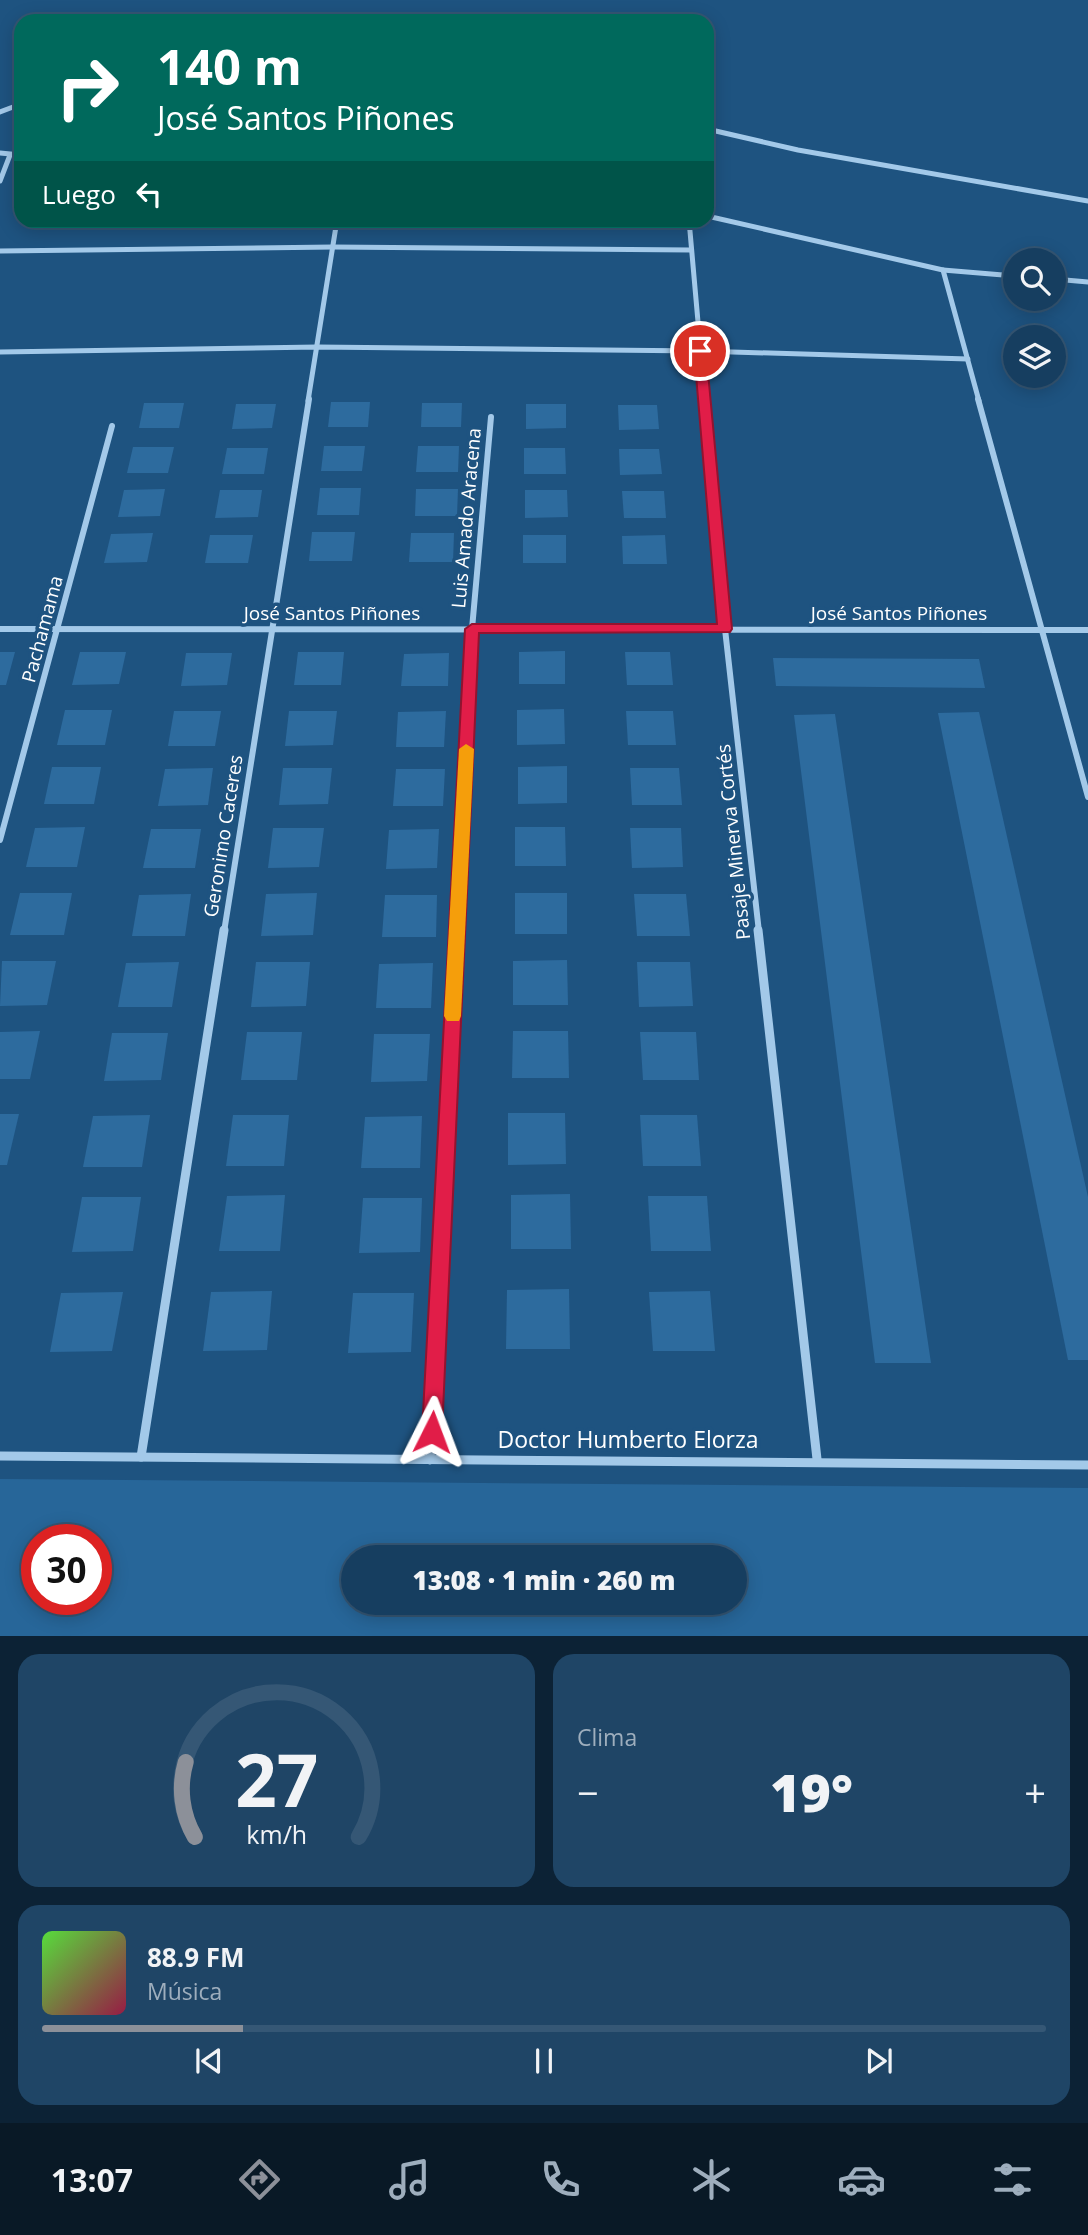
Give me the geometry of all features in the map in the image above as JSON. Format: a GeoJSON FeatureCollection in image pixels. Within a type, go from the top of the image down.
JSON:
{"type":"FeatureCollection","features":[{"type":"Feature","properties":{"kind":"street"},"geometry":{"type":"LineString","coordinates":[[714,132],[798,150],[1088,201]]}},
{"type":"Feature","properties":{"kind":"street"},"geometry":{"type":"LineString","coordinates":[[0,153],[14,155]]}},
{"type":"Feature","properties":{"kind":"street"},"geometry":{"type":"LineString","coordinates":[[0,181],[10,155]]}},
{"type":"Feature","properties":{"kind":"street"},"geometry":{"type":"LineString","coordinates":[[714,218],[943,270],[1003,275]]}},
{"type":"Feature","properties":{"kind":"street","name":"Geronimo Caceres"},"geometry":{"type":"LineString","coordinates":[[141,1457],[336,228]]}},
{"type":"Feature","properties":{"kind":"street","name":"Pasaje Minerva Cortés"},"geometry":{"type":"LineString","coordinates":[[690,228],[725,629],[817,1459]]}},
{"type":"Feature","properties":{"kind":"street"},"geometry":{"type":"LineString","coordinates":[[0,251],[333,247],[691,250]]}},
{"type":"Feature","properties":{"kind":"street"},"geometry":{"type":"LineString","coordinates":[[943,270],[1088,794]]}},
{"type":"Feature","properties":{"kind":"street"},"geometry":{"type":"LineString","coordinates":[[1066,280],[1088,282]]}},
{"type":"Feature","properties":{"kind":"street"},"geometry":{"type":"LineString","coordinates":[[0,352],[317,347],[700,351],[968,359]]}},
{"type":"Feature","properties":{"kind":"street","name":"Luis Amado Aracena"},"geometry":{"type":"LineString","coordinates":[[430,1460],[472,629],[491,417]]}},
{"type":"Feature","properties":{"kind":"street","name":"Pachamama"},"geometry":{"type":"LineString","coordinates":[[0,840],[112,426]]}},
{"type":"Feature","properties":{"kind":"street","name":"José Santos Piñones"},"geometry":{"type":"LineString","coordinates":[[0,629],[1088,630]]}},
{"type":"Feature","properties":{"kind":"street","name":"Doctor Humberto Elorza"},"geometry":{"type":"LineString","coordinates":[[0,1456],[430,1460],[817,1459],[1088,1465]]}},
{"type":"Feature","properties":{"kind":"shaded area"},"geometry":{"type":"Polygon","coordinates":[[[0,1479],[1088,1488],[1088,1636],[0,1636],[0,1479]]]}},
{"type":"Feature","properties":{"kind":"building"},"geometry":{"type":"Polygon","coordinates":[[[331,402],[370,402],[368,427],[328,427],[331,402]]]}},
{"type":"Feature","properties":{"kind":"building"},"geometry":{"type":"Polygon","coordinates":[[[144,403],[184,403],[179,428],[139,428],[144,403]]]}},
{"type":"Feature","properties":{"kind":"building"},"geometry":{"type":"Polygon","coordinates":[[[422,403],[462,403],[461,427],[421,427],[422,403]]]}},
{"type":"Feature","properties":{"kind":"building"},"geometry":{"type":"Polygon","coordinates":[[[236,404],[276,404],[272,428],[232,429],[236,404]]]}},
{"type":"Feature","properties":{"kind":"building"},"geometry":{"type":"Polygon","coordinates":[[[526,404],[566,404],[566,428],[526,429],[526,404]]]}},
{"type":"Feature","properties":{"kind":"building"},"geometry":{"type":"Polygon","coordinates":[[[618,405],[657,405],[659,429],[619,430],[618,405]]]}},
{"type":"Feature","properties":{"kind":"building"},"geometry":{"type":"Polygon","coordinates":[[[324,446],[365,446],[362,471],[321,471],[324,446]]]}},
{"type":"Feature","properties":{"kind":"building"},"geometry":{"type":"Polygon","coordinates":[[[418,446],[459,446],[458,472],[416,472],[418,446]]]}},
{"type":"Feature","properties":{"kind":"building"},"geometry":{"type":"Polygon","coordinates":[[[133,447],[174,447],[168,473],[127,473],[133,447]]]}},
{"type":"Feature","properties":{"kind":"building"},"geometry":{"type":"Polygon","coordinates":[[[227,448],[268,448],[264,474],[222,474],[227,448]]]}},
{"type":"Feature","properties":{"kind":"building"},"geometry":{"type":"Polygon","coordinates":[[[524,448],[565,448],[566,474],[524,474],[524,448]]]}},
{"type":"Feature","properties":{"kind":"building"},"geometry":{"type":"Polygon","coordinates":[[[619,449],[659,449],[662,474],[620,475],[619,449]]]}},
{"type":"Feature","properties":{"kind":"building"},"geometry":{"type":"Polygon","coordinates":[[[320,488],[361,488],[359,515],[317,515],[320,488]]]}},
{"type":"Feature","properties":{"kind":"building"},"geometry":{"type":"Polygon","coordinates":[[[165,489],[160,516],[118,517],[124,490],[165,489]]]}},
{"type":"Feature","properties":{"kind":"building"},"geometry":{"type":"Polygon","coordinates":[[[416,489],[458,489],[457,516],[415,516],[416,489]]]}},
{"type":"Feature","properties":{"kind":"building"},"geometry":{"type":"Polygon","coordinates":[[[220,490],[262,490],[258,517],[215,518],[220,490]]]}},
{"type":"Feature","properties":{"kind":"building"},"geometry":{"type":"Polygon","coordinates":[[[525,490],[567,490],[568,517],[525,518],[525,490]]]}},
{"type":"Feature","properties":{"kind":"building"},"geometry":{"type":"Polygon","coordinates":[[[622,491],[664,491],[666,518],[624,518],[622,491]]]}},
{"type":"Feature","properties":{"kind":"building"},"geometry":{"type":"Polygon","coordinates":[[[312,532],[355,532],[352,561],[309,561],[312,532]]]}},
{"type":"Feature","properties":{"kind":"building"},"geometry":{"type":"Polygon","coordinates":[[[153,533],[147,562],[104,563],[111,534],[153,533]]]}},
{"type":"Feature","properties":{"kind":"building"},"geometry":{"type":"Polygon","coordinates":[[[411,533],[454,533],[453,562],[409,562],[411,533]]]}},
{"type":"Feature","properties":{"kind":"building"},"geometry":{"type":"Polygon","coordinates":[[[210,535],[253,535],[248,563],[205,563],[210,535]]]}},
{"type":"Feature","properties":{"kind":"building"},"geometry":{"type":"Polygon","coordinates":[[[523,535],[566,535],[566,563],[523,563],[523,535]]]}},
{"type":"Feature","properties":{"kind":"building"},"geometry":{"type":"Polygon","coordinates":[[[665,535],[667,564],[623,564],[622,536],[665,535]]]}},
{"type":"Feature","properties":{"kind":"building"},"geometry":{"type":"Polygon","coordinates":[[[565,651],[565,684],[519,684],[519,652],[565,651]]]}},
{"type":"Feature","properties":{"kind":"building"},"geometry":{"type":"Polygon","coordinates":[[[0,652],[15,652],[6,685],[0,685],[0,652]]]}},
{"type":"Feature","properties":{"kind":"building"},"geometry":{"type":"Polygon","coordinates":[[[80,652],[126,652],[119,684],[72,685],[80,652]]]}},
{"type":"Feature","properties":{"kind":"building"},"geometry":{"type":"Polygon","coordinates":[[[298,652],[344,652],[341,685],[294,685],[298,652]]]}},
{"type":"Feature","properties":{"kind":"building"},"geometry":{"type":"Polygon","coordinates":[[[625,652],[670,652],[673,685],[627,685],[625,652]]]}},
{"type":"Feature","properties":{"kind":"building"},"geometry":{"type":"Polygon","coordinates":[[[186,653],[232,653],[227,685],[181,686],[186,653]]]}},
{"type":"Feature","properties":{"kind":"building"},"geometry":{"type":"Polygon","coordinates":[[[449,653],[448,686],[401,686],[404,654],[449,653]]]}},
{"type":"Feature","properties":{"kind":"building"},"geometry":{"type":"Polygon","coordinates":[[[773,658],[979,659],[985,688],[776,686],[773,658]]]}},
{"type":"Feature","properties":{"kind":"building"},"geometry":{"type":"Polygon","coordinates":[[[564,709],[565,744],[517,745],[517,710],[564,709]]]}},
{"type":"Feature","properties":{"kind":"building"},"geometry":{"type":"Polygon","coordinates":[[[65,710],[112,710],[105,745],[57,745],[65,710]]]}},
{"type":"Feature","properties":{"kind":"building"},"geometry":{"type":"Polygon","coordinates":[[[174,711],[221,711],[215,746],[168,746],[174,711]]]}},
{"type":"Feature","properties":{"kind":"building"},"geometry":{"type":"Polygon","coordinates":[[[289,711],[337,711],[333,745],[285,746],[289,711]]]}},
{"type":"Feature","properties":{"kind":"building"},"geometry":{"type":"Polygon","coordinates":[[[446,711],[444,747],[396,747],[398,712],[446,711]]]}},
{"type":"Feature","properties":{"kind":"building"},"geometry":{"type":"Polygon","coordinates":[[[626,711],[673,711],[676,745],[628,745],[626,711]]]}},
{"type":"Feature","properties":{"kind":"building"},"geometry":{"type":"Polygon","coordinates":[[[979,712],[1088,1197],[1088,1360],[1068,1360],[938,713],[979,712]]]}},
{"type":"Feature","properties":{"kind":"building"},"geometry":{"type":"Polygon","coordinates":[[[835,714],[931,1363],[875,1363],[794,715],[835,714]]]}},
{"type":"Feature","properties":{"kind":"building"},"geometry":{"type":"Polygon","coordinates":[[[567,766],[567,803],[518,804],[518,767],[567,766]]]}},
{"type":"Feature","properties":{"kind":"building"},"geometry":{"type":"Polygon","coordinates":[[[52,767],[101,767],[94,804],[44,804],[52,767]]]}},
{"type":"Feature","properties":{"kind":"building"},"geometry":{"type":"Polygon","coordinates":[[[213,768],[208,805],[158,806],[165,769],[213,768]]]}},
{"type":"Feature","properties":{"kind":"building"},"geometry":{"type":"Polygon","coordinates":[[[283,768],[332,768],[328,804],[279,805],[283,768]]]}},
{"type":"Feature","properties":{"kind":"building"},"geometry":{"type":"Polygon","coordinates":[[[630,768],[679,768],[682,805],[632,805],[630,768]]]}},
{"type":"Feature","properties":{"kind":"building"},"geometry":{"type":"Polygon","coordinates":[[[396,769],[445,769],[443,806],[393,806],[396,769]]]}},
{"type":"Feature","properties":{"kind":"building"},"geometry":{"type":"Polygon","coordinates":[[[85,827],[77,867],[26,867],[35,828],[85,827]]]}},
{"type":"Feature","properties":{"kind":"building"},"geometry":{"type":"Polygon","coordinates":[[[515,827],[565,827],[566,866],[515,866],[515,827]]]}},
{"type":"Feature","properties":{"kind":"building"},"geometry":{"type":"Polygon","coordinates":[[[273,828],[324,828],[319,867],[268,868],[273,828]]]}},
{"type":"Feature","properties":{"kind":"building"},"geometry":{"type":"Polygon","coordinates":[[[630,828],[681,828],[683,867],[632,868],[630,828]]]}},
{"type":"Feature","properties":{"kind":"building"},"geometry":{"type":"Polygon","coordinates":[[[151,829],[201,829],[195,868],[143,868],[151,829]]]}},
{"type":"Feature","properties":{"kind":"building"},"geometry":{"type":"Polygon","coordinates":[[[439,829],[437,868],[386,869],[389,830],[439,829]]]}},
{"type":"Feature","properties":{"kind":"building"},"geometry":{"type":"Polygon","coordinates":[[[20,893],[72,893],[64,935],[10,935],[20,893]]]}},
{"type":"Feature","properties":{"kind":"building"},"geometry":{"type":"Polygon","coordinates":[[[317,893],[313,935],[261,936],[266,894],[317,893]]]}},
{"type":"Feature","properties":{"kind":"building"},"geometry":{"type":"Polygon","coordinates":[[[515,893],[567,893],[567,934],[515,934],[515,893]]]}},
{"type":"Feature","properties":{"kind":"building"},"geometry":{"type":"Polygon","coordinates":[[[191,894],[185,936],[132,936],[139,895],[191,894]]]}},
{"type":"Feature","properties":{"kind":"building"},"geometry":{"type":"Polygon","coordinates":[[[634,894],[686,894],[690,936],[637,936],[634,894]]]}},
{"type":"Feature","properties":{"kind":"building"},"geometry":{"type":"Polygon","coordinates":[[[385,895],[437,895],[436,937],[382,937],[385,895]]]}},
{"type":"Feature","properties":{"kind":"building"},"geometry":{"type":"Polygon","coordinates":[[[567,960],[568,1005],[513,1005],[513,961],[567,960]]]}},
{"type":"Feature","properties":{"kind":"building"},"geometry":{"type":"Polygon","coordinates":[[[2,961],[56,961],[47,1005],[0,1006],[2,961]]]}},
{"type":"Feature","properties":{"kind":"building"},"geometry":{"type":"Polygon","coordinates":[[[179,962],[172,1007],[118,1007],[126,963],[179,962]]]}},
{"type":"Feature","properties":{"kind":"building"},"geometry":{"type":"Polygon","coordinates":[[[256,962],[310,962],[306,1006],[251,1007],[256,962]]]}},
{"type":"Feature","properties":{"kind":"building"},"geometry":{"type":"Polygon","coordinates":[[[637,962],[690,962],[693,1006],[639,1007],[637,962]]]}},
{"type":"Feature","properties":{"kind":"building"},"geometry":{"type":"Polygon","coordinates":[[[433,963],[431,1008],[376,1008],[379,964],[433,963]]]}},
{"type":"Feature","properties":{"kind":"building"},"geometry":{"type":"Polygon","coordinates":[[[40,1031],[30,1079],[0,1079],[0,1032],[40,1031]]]}},
{"type":"Feature","properties":{"kind":"building"},"geometry":{"type":"Polygon","coordinates":[[[513,1031],[568,1031],[569,1078],[512,1078],[513,1031]]]}},
{"type":"Feature","properties":{"kind":"building"},"geometry":{"type":"Polygon","coordinates":[[[247,1032],[302,1032],[297,1080],[241,1080],[247,1032]]]}},
{"type":"Feature","properties":{"kind":"building"},"geometry":{"type":"Polygon","coordinates":[[[640,1032],[696,1032],[699,1080],[643,1080],[640,1032]]]}},
{"type":"Feature","properties":{"kind":"building"},"geometry":{"type":"Polygon","coordinates":[[[112,1033],[168,1033],[161,1080],[104,1081],[112,1033]]]}},
{"type":"Feature","properties":{"kind":"building"},"geometry":{"type":"Polygon","coordinates":[[[374,1034],[430,1034],[427,1081],[371,1082],[374,1034]]]}},
{"type":"Feature","properties":{"kind":"building"},"geometry":{"type":"Polygon","coordinates":[[[508,1113],[565,1113],[566,1164],[508,1165],[508,1113]]]}},
{"type":"Feature","properties":{"kind":"building"},"geometry":{"type":"Polygon","coordinates":[[[0,1114],[19,1114],[7,1165],[0,1165],[0,1114]]]}},
{"type":"Feature","properties":{"kind":"building"},"geometry":{"type":"Polygon","coordinates":[[[150,1115],[142,1167],[83,1167],[93,1116],[150,1115]]]}},
{"type":"Feature","properties":{"kind":"building"},"geometry":{"type":"Polygon","coordinates":[[[233,1115],[289,1115],[284,1166],[226,1166],[233,1115]]]}},
{"type":"Feature","properties":{"kind":"building"},"geometry":{"type":"Polygon","coordinates":[[[640,1115],[697,1115],[701,1166],[643,1166],[640,1115]]]}},
{"type":"Feature","properties":{"kind":"building"},"geometry":{"type":"Polygon","coordinates":[[[422,1116],[420,1168],[361,1168],[365,1117],[422,1116]]]}},
{"type":"Feature","properties":{"kind":"building"},"geometry":{"type":"Polygon","coordinates":[[[570,1194],[571,1249],[511,1249],[511,1195],[570,1194]]]}},
{"type":"Feature","properties":{"kind":"building"},"geometry":{"type":"Polygon","coordinates":[[[285,1195],[280,1251],[219,1251],[227,1196],[285,1195]]]}},
{"type":"Feature","properties":{"kind":"building"},"geometry":{"type":"Polygon","coordinates":[[[648,1196],[707,1196],[711,1251],[651,1251],[648,1196]]]}},
{"type":"Feature","properties":{"kind":"building"},"geometry":{"type":"Polygon","coordinates":[[[82,1197],[141,1197],[133,1251],[72,1252],[82,1197]]]}},
{"type":"Feature","properties":{"kind":"building"},"geometry":{"type":"Polygon","coordinates":[[[363,1198],[422,1198],[420,1252],[359,1253],[363,1198]]]}},
{"type":"Feature","properties":{"kind":"building"},"geometry":{"type":"Polygon","coordinates":[[[569,1289],[570,1349],[506,1349],[507,1290],[569,1289]]]}},
{"type":"Feature","properties":{"kind":"building"},"geometry":{"type":"Polygon","coordinates":[[[272,1291],[267,1350],[203,1351],[211,1292],[272,1291]]]}},
{"type":"Feature","properties":{"kind":"building"},"geometry":{"type":"Polygon","coordinates":[[[710,1291],[715,1351],[653,1351],[649,1292],[710,1291]]]}},
{"type":"Feature","properties":{"kind":"building"},"geometry":{"type":"Polygon","coordinates":[[[123,1292],[112,1351],[50,1352],[61,1293],[123,1292]]]}},
{"type":"Feature","properties":{"kind":"building"},"geometry":{"type":"Polygon","coordinates":[[[353,1293],[414,1293],[411,1352],[348,1353],[353,1293]]]}},
{"type":"Feature","properties":{"kind":"slow traffic"},"geometry":{"type":"LineString","coordinates":[[453,1016],[466,749]]}},
{"type":"Feature","properties":{"kind":"route"},"geometry":{"type":"LineString","coordinates":[[432,1432],[472,629],[725,629],[700,351]]}}]}
